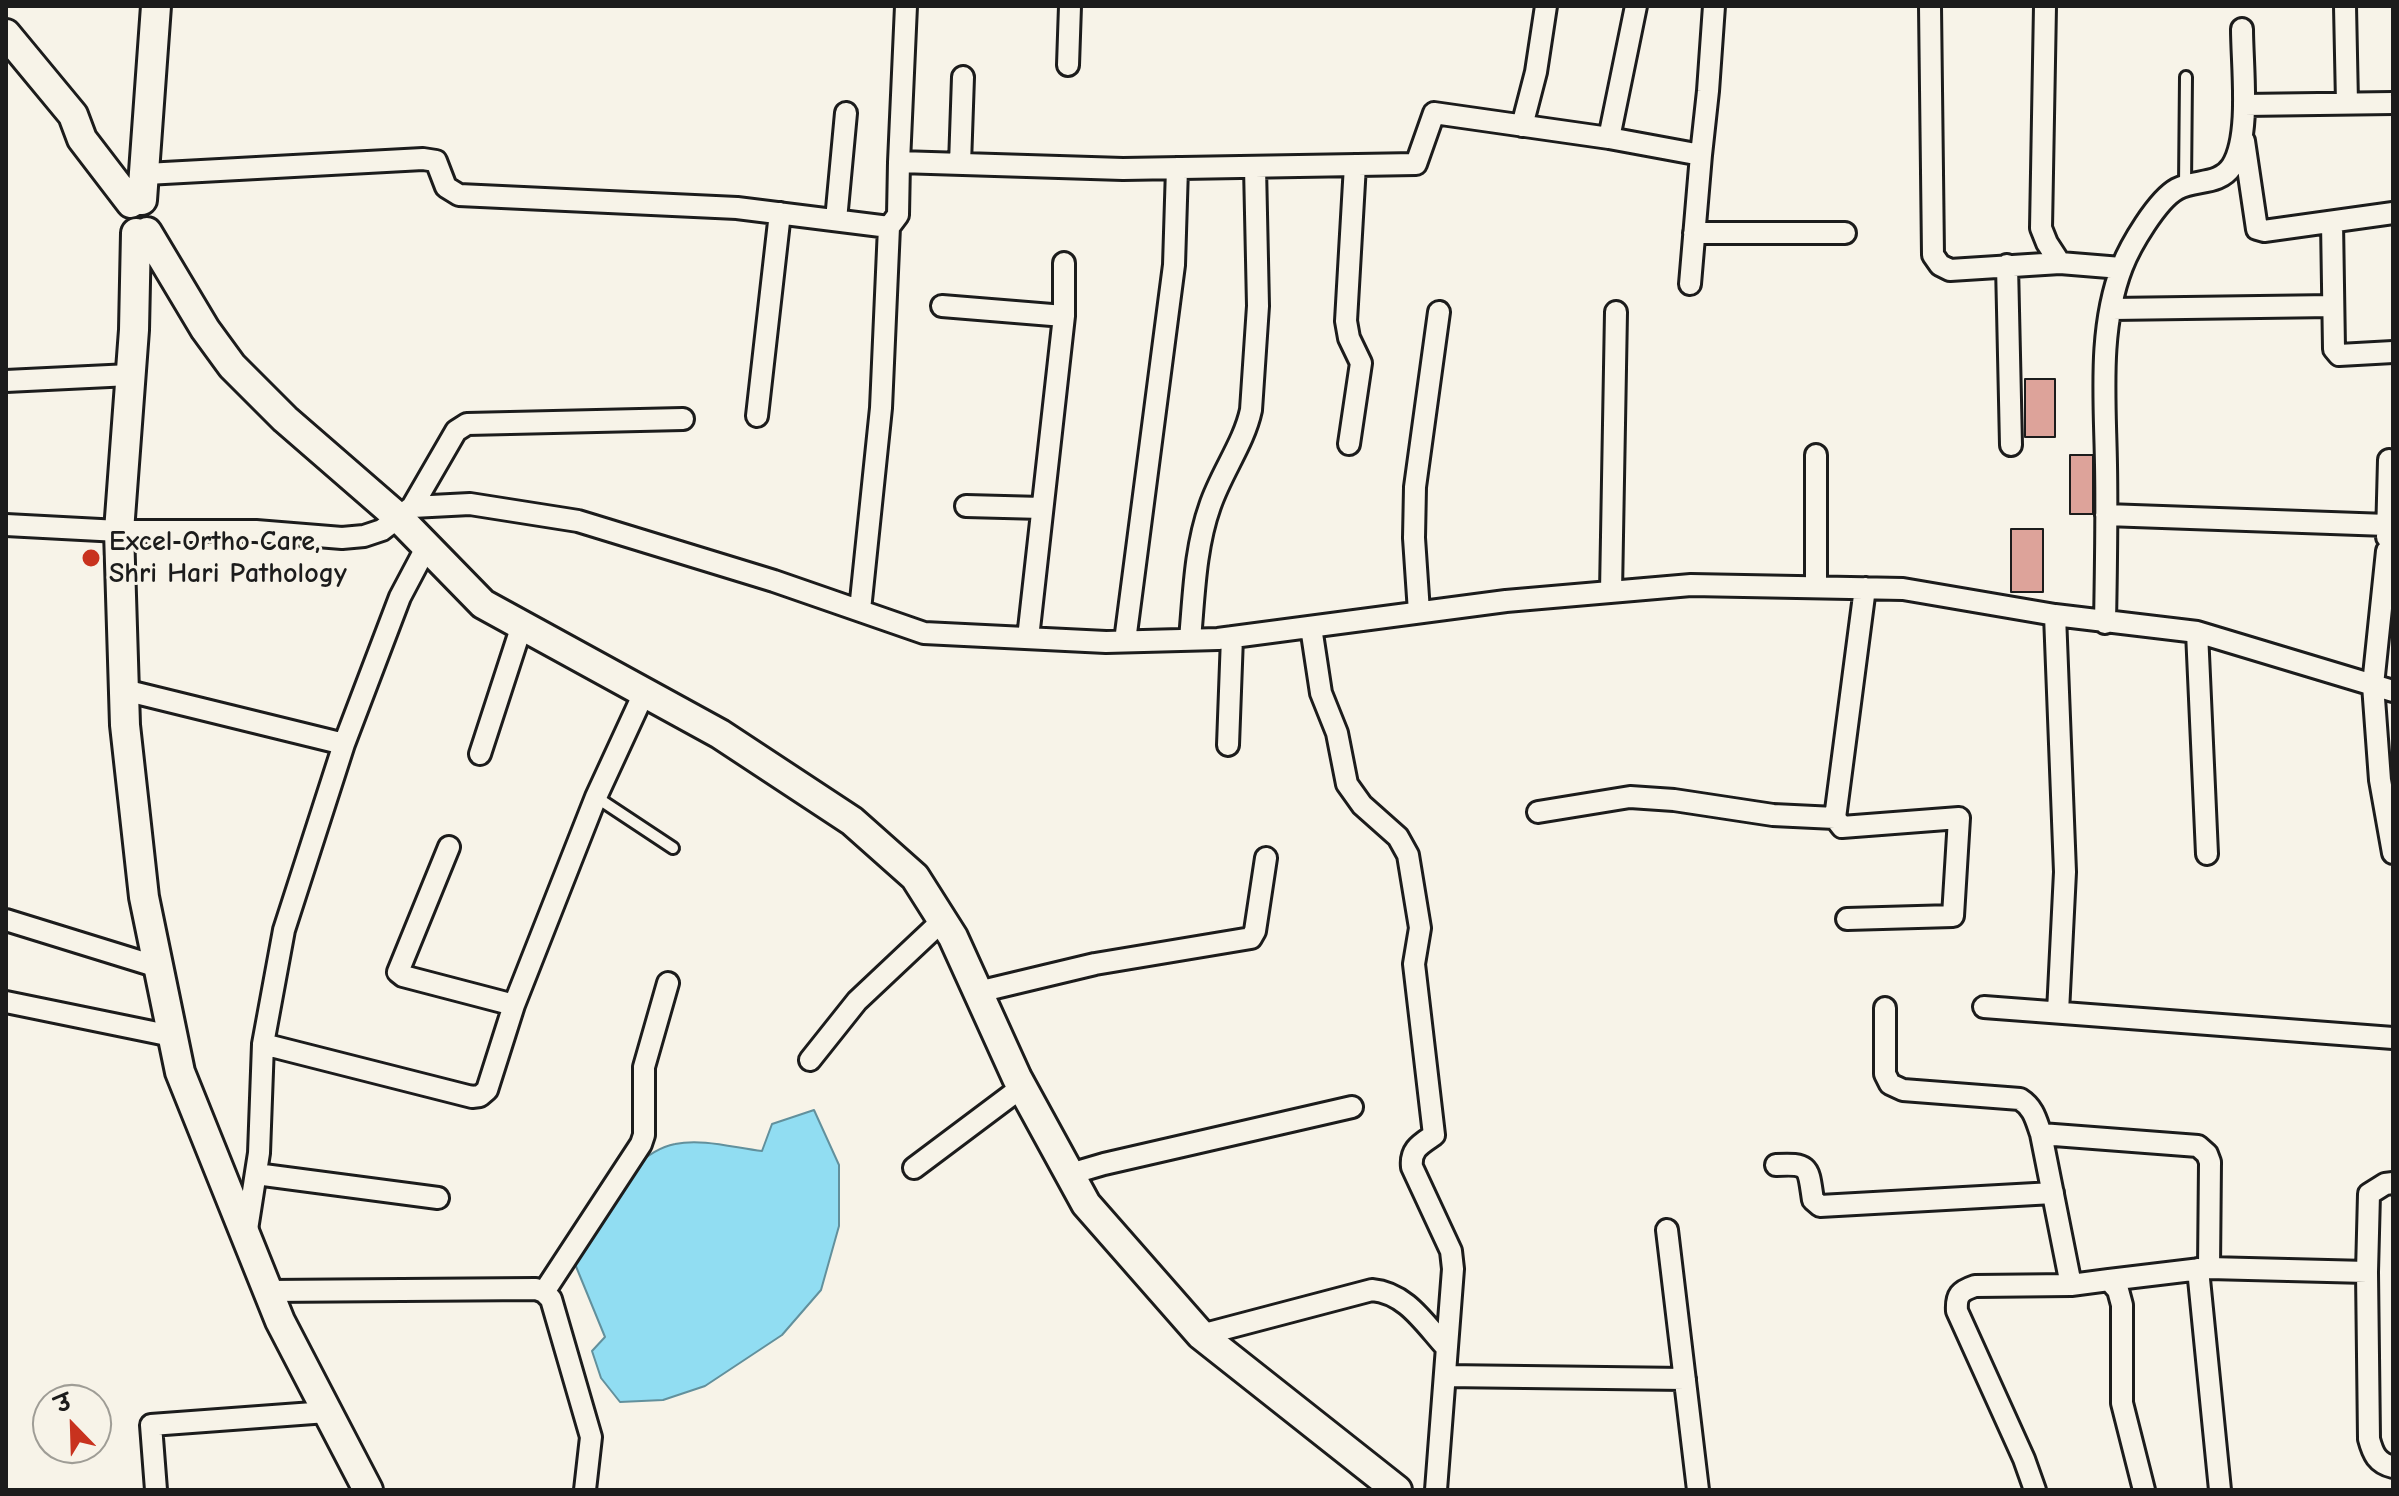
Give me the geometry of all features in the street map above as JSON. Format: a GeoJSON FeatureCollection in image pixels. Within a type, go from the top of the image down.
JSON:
{"type":"FeatureCollection","features":[{"type":"Feature","properties":{"kind":"street"},"geometry":{"type":"LineString","coordinates":[[156,6],[139,192],[124,212],[124,217],[127,227],[142,232],[232,366],[285,419],[406,512],[427,546],[483,604],[720,734],[852,821],[915,877],[953,937],[1022,1087],[1086,1204],[1201,1335],[1397,1490]]}},
{"type":"Feature","properties":{"kind":"street"},"geometry":{"type":"LineString","coordinates":[[860,610],[881,408],[889,227],[898,215],[906,6]]}},
{"type":"Feature","properties":{"kind":"street"},"geometry":{"type":"LineString","coordinates":[[1068,65],[1070,6]]}},
{"type":"Feature","properties":{"kind":"street"},"geometry":{"type":"LineString","coordinates":[[1522,126],[1536,72],[1546,6]]}},
{"type":"Feature","properties":{"kind":"street"},"geometry":{"type":"LineString","coordinates":[[1609,138],[1636,6]]}},
{"type":"Feature","properties":{"kind":"street"},"geometry":{"type":"LineString","coordinates":[[1690,284],[1714,6]]}},
{"type":"Feature","properties":{"kind":"street"},"geometry":{"type":"LineString","coordinates":[[1930,6],[1933,255],[1940,265],[1950,270],[2060,263],[2121,268]]}},
{"type":"Feature","properties":{"kind":"street"},"geometry":{"type":"LineString","coordinates":[[2045,6],[2041,228],[2060,263]]}},
{"type":"Feature","properties":{"kind":"street"},"geometry":{"type":"LineString","coordinates":[[2345,6],[2347,103]]}},
{"type":"Feature","properties":{"kind":"street"},"geometry":{"type":"LineString","coordinates":[[2242,29],[2243,133],[2257,229],[2264,231],[2393,213]]}},
{"type":"Feature","properties":{"kind":"street"},"geometry":{"type":"LineString","coordinates":[[6,34],[73,115],[82,139]]}},
{"type":"Feature","properties":{"kind":"street"},"geometry":{"type":"LineString","coordinates":[[6,60],[58,127],[82,139],[139,192],[423,159],[436,161],[446,187],[459,195],[737,208],[889,227]]}},
{"type":"Feature","properties":{"kind":"street"},"geometry":{"type":"LineString","coordinates":[[960,164],[963,77]]}},
{"type":"Feature","properties":{"kind":"street"},"geometry":{"type":"LineString","coordinates":[[2244,105],[2393,103]]}},
{"type":"Feature","properties":{"kind":"street"},"geometry":{"type":"LineString","coordinates":[[836,220],[846,113]]}},
{"type":"Feature","properties":{"kind":"street"},"geometry":{"type":"LineString","coordinates":[[899,162],[1177,168],[1416,164],[1434,113],[1609,138],[1701,155]]}},
{"type":"Feature","properties":{"kind":"street"},"geometry":{"type":"LineString","coordinates":[[2105,623],[2104,364],[2121,268],[2160,204],[2177,189],[2205,183],[2226,174],[2234,164],[2243,133]]}},
{"type":"Feature","properties":{"kind":"street"},"geometry":{"type":"LineString","coordinates":[[1349,444],[1353,404],[1362,372],[1346,321],[1355,165]]}},
{"type":"Feature","properties":{"kind":"street"},"geometry":{"type":"LineString","coordinates":[[1190,639],[1203,527],[1223,473],[1249,422],[1251,410],[1258,306],[1255,167]]}},
{"type":"Feature","properties":{"kind":"street"},"geometry":{"type":"LineString","coordinates":[[1125,641],[1174,265],[1177,168]]}},
{"type":"Feature","properties":{"kind":"street"},"geometry":{"type":"LineString","coordinates":[[757,416],[780,213]]}},
{"type":"Feature","properties":{"kind":"street"},"geometry":{"type":"LineString","coordinates":[[2332,222],[2336,353],[2393,352]]}},
{"type":"Feature","properties":{"kind":"street"},"geometry":{"type":"LineString","coordinates":[[142,232],[119,531],[125,725],[144,897],[180,1072],[280,1321],[327,1412],[359,1488]]}},
{"type":"Feature","properties":{"kind":"street"},"geometry":{"type":"LineString","coordinates":[[1694,233],[1845,233]]}},
{"type":"Feature","properties":{"kind":"street"},"geometry":{"type":"LineString","coordinates":[[1028,638],[1064,316],[1064,263]]}},
{"type":"Feature","properties":{"kind":"street"},"geometry":{"type":"LineString","coordinates":[[2007,265],[2011,445]]}},
{"type":"Feature","properties":{"kind":"street"},"geometry":{"type":"LineString","coordinates":[[942,306],[1064,316]]}},
{"type":"Feature","properties":{"kind":"street"},"geometry":{"type":"LineString","coordinates":[[2112,309],[2333,306]]}},
{"type":"Feature","properties":{"kind":"street"},"geometry":{"type":"LineString","coordinates":[[1419,612],[1413,512],[1439,312]]}},
{"type":"Feature","properties":{"kind":"street"},"geometry":{"type":"LineString","coordinates":[[1611,592],[1616,312]]}},
{"type":"Feature","properties":{"kind":"street"},"geometry":{"type":"LineString","coordinates":[[6,381],[130,375]]}},
{"type":"Feature","properties":{"kind":"street"},"geometry":{"type":"LineString","coordinates":[[6,525],[119,531],[256,531],[342,538],[364,536],[382,530],[406,512],[456,431],[467,424],[683,419]]}},
{"type":"Feature","properties":{"kind":"street"},"geometry":{"type":"LineString","coordinates":[[1816,455],[1816,587]]}},
{"type":"Feature","properties":{"kind":"street"},"geometry":{"type":"LineString","coordinates":[[2389,460],[2387,525],[2390,551],[2380,780],[2393,853]]}},
{"type":"Feature","properties":{"kind":"street"},"geometry":{"type":"LineString","coordinates":[[406,512],[470,504],[578,521],[774,581],[924,633],[1125,641],[1190,639],[1232,637],[1506,601],[1691,585],[1903,589],[2105,623],[2197,632],[2383,688]]}},
{"type":"Feature","properties":{"kind":"street"},"geometry":{"type":"LineString","coordinates":[[966,506],[1042,508]]}},
{"type":"Feature","properties":{"kind":"street"},"geometry":{"type":"LineString","coordinates":[[2106,515],[2387,525]]}},
{"type":"Feature","properties":{"kind":"street"},"geometry":{"type":"LineString","coordinates":[[246,1236],[256,1174],[263,1044],[284,930],[344,744],[400,597],[427,546]]}},
{"type":"Feature","properties":{"kind":"street"},"geometry":{"type":"LineString","coordinates":[[1847,919],[1953,916],[1959,818],[1842,827],[1835,818],[1865,588]]}},
{"type":"Feature","properties":{"kind":"street"},"geometry":{"type":"LineString","coordinates":[[2055,615],[2065,872],[2058,1012]]}},
{"type":"Feature","properties":{"kind":"street"},"geometry":{"type":"LineString","coordinates":[[480,754],[522,625]]}},
{"type":"Feature","properties":{"kind":"street"},"geometry":{"type":"LineString","coordinates":[[1311,627],[1321,693],[1337,733],[1347,784],[1362,805],[1398,837],[1408,855],[1420,928],[1414,964],[1434,1135],[1414,1149],[1411,1157],[1412,1167],[1451,1251],[1453,1269],[1436,1490]]}},
{"type":"Feature","properties":{"kind":"street"},"geometry":{"type":"LineString","coordinates":[[2197,632],[2207,854]]}},
{"type":"Feature","properties":{"kind":"street"},"geometry":{"type":"LineString","coordinates":[[1228,745],[1232,637]]}},
{"type":"Feature","properties":{"kind":"street"},"geometry":{"type":"LineString","coordinates":[[124,690],[344,744]]}},
{"type":"Feature","properties":{"kind":"street"},"geometry":{"type":"LineString","coordinates":[[263,1044],[472,1097],[480,1096],[487,1090],[514,1005],[596,797],[644,693]]}},
{"type":"Feature","properties":{"kind":"street"},"geometry":{"type":"LineString","coordinates":[[1538,812],[1630,797],[1674,800],[1773,815],[1835,818]]}},
{"type":"Feature","properties":{"kind":"street"},"geometry":{"type":"LineString","coordinates":[[449,847],[398,972],[403,976],[514,1005]]}},
{"type":"Feature","properties":{"kind":"street"},"geometry":{"type":"LineString","coordinates":[[978,992],[1095,964],[1251,938],[1255,931],[1266,858]]}},
{"type":"Feature","properties":{"kind":"street"},"geometry":{"type":"LineString","coordinates":[[6,920],[158,967]]}},
{"type":"Feature","properties":{"kind":"street"},"geometry":{"type":"LineString","coordinates":[[810,1060],[857,1001],[943,920]]}},
{"type":"Feature","properties":{"kind":"street"},"geometry":{"type":"LineString","coordinates":[[544,1292],[641,1144],[644,1135],[644,1067],[668,983]]}},
{"type":"Feature","properties":{"kind":"street"},"geometry":{"type":"LineString","coordinates":[[6,1002],[172,1036]]}},
{"type":"Feature","properties":{"kind":"street"},"geometry":{"type":"LineString","coordinates":[[1984,1007],[2393,1038]]}},
{"type":"Feature","properties":{"kind":"street"},"geometry":{"type":"LineString","coordinates":[[1885,1008],[1885,1074],[1890,1084],[1903,1090],[2020,1099],[2033,1111],[2041,1134],[2071,1285]]}},
{"type":"Feature","properties":{"kind":"street"},"geometry":{"type":"LineString","coordinates":[[914,1168],[1022,1087]]}},
{"type":"Feature","properties":{"kind":"street"},"geometry":{"type":"LineString","coordinates":[[1070,1174],[1352,1107]]}},
{"type":"Feature","properties":{"kind":"street"},"geometry":{"type":"LineString","coordinates":[[2041,1134],[2198,1146],[2210,1162],[2204,1268],[2220,1490]]}},
{"type":"Feature","properties":{"kind":"street"},"geometry":{"type":"LineString","coordinates":[[1776,1165],[1804,1166],[1813,1200],[1820,1206],[2053,1193]]}},
{"type":"Feature","properties":{"kind":"street"},"geometry":{"type":"LineString","coordinates":[[256,1174],[438,1198]]}},
{"type":"Feature","properties":{"kind":"street"},"geometry":{"type":"LineString","coordinates":[[2393,1183],[2385,1184],[2369,1194],[2367,1272],[2369,1439],[2373,1455],[2393,1467]]}},
{"type":"Feature","properties":{"kind":"street"},"geometry":{"type":"LineString","coordinates":[[1667,1230],[1698,1490]]}},
{"type":"Feature","properties":{"kind":"street"},"geometry":{"type":"LineString","coordinates":[[2035,1490],[1957,1311],[1956,1300],[1963,1290],[1975,1286],[2071,1285],[2204,1268],[2367,1272]]}},
{"type":"Feature","properties":{"kind":"street"},"geometry":{"type":"LineString","coordinates":[[2109,1280],[2118,1290],[2122,1305],[2122,1403],[2144,1490]]}},
{"type":"Feature","properties":{"kind":"street"},"geometry":{"type":"LineString","coordinates":[[268,1291],[536,1289],[544,1292],[551,1299],[591,1437],[585,1490]]}},
{"type":"Feature","properties":{"kind":"street"},"geometry":{"type":"LineString","coordinates":[[1201,1335],[1372,1290],[1401,1298],[1446,1347]]}},
{"type":"Feature","properties":{"kind":"street"},"geometry":{"type":"LineString","coordinates":[[1445,1376],[1685,1379]]}},
{"type":"Feature","properties":{"kind":"street"},"geometry":{"type":"LineString","coordinates":[[156,1490],[151,1425],[327,1412]]}},
{"type":"Feature","properties":{"kind":"lane"},"geometry":{"type":"LineString","coordinates":[[2185,186],[2186,77]]}},
{"type":"Feature","properties":{"kind":"lane"},"geometry":{"type":"LineString","coordinates":[[596,797],[673,848]]}},
{"type":"Feature","properties":{"kind":"water"},"geometry":{"type":"Polygon","coordinates":[[[814,1110],[839,1165],[839,1226],[821,1290],[782,1335],[705,1386],[663,1400],[620,1402],[601,1378],[592,1351],[605,1337],[575,1264],[586,1233],[598,1212],[637,1164],[662,1148],[696,1142],[762,1151],[772,1124],[814,1110]]]}},
{"type":"Feature","properties":{"kind":"building"},"geometry":{"type":"Polygon","coordinates":[[[2025,379],[2055,379],[2055,437],[2025,437],[2025,379]]]}},
{"type":"Feature","properties":{"kind":"building"},"geometry":{"type":"Polygon","coordinates":[[[2070,455],[2093,455],[2093,514],[2070,514],[2070,455]]]}},
{"type":"Feature","properties":{"kind":"building"},"geometry":{"type":"Polygon","coordinates":[[[2011,529],[2043,529],[2043,592],[2011,592],[2011,529]]]}},
{"type":"Feature","properties":{"kind":"place","name":"Excel Ortho Care, Shri Hari Pathology"},"geometry":{"type":"Point","coordinates":[91,558]}}]}
